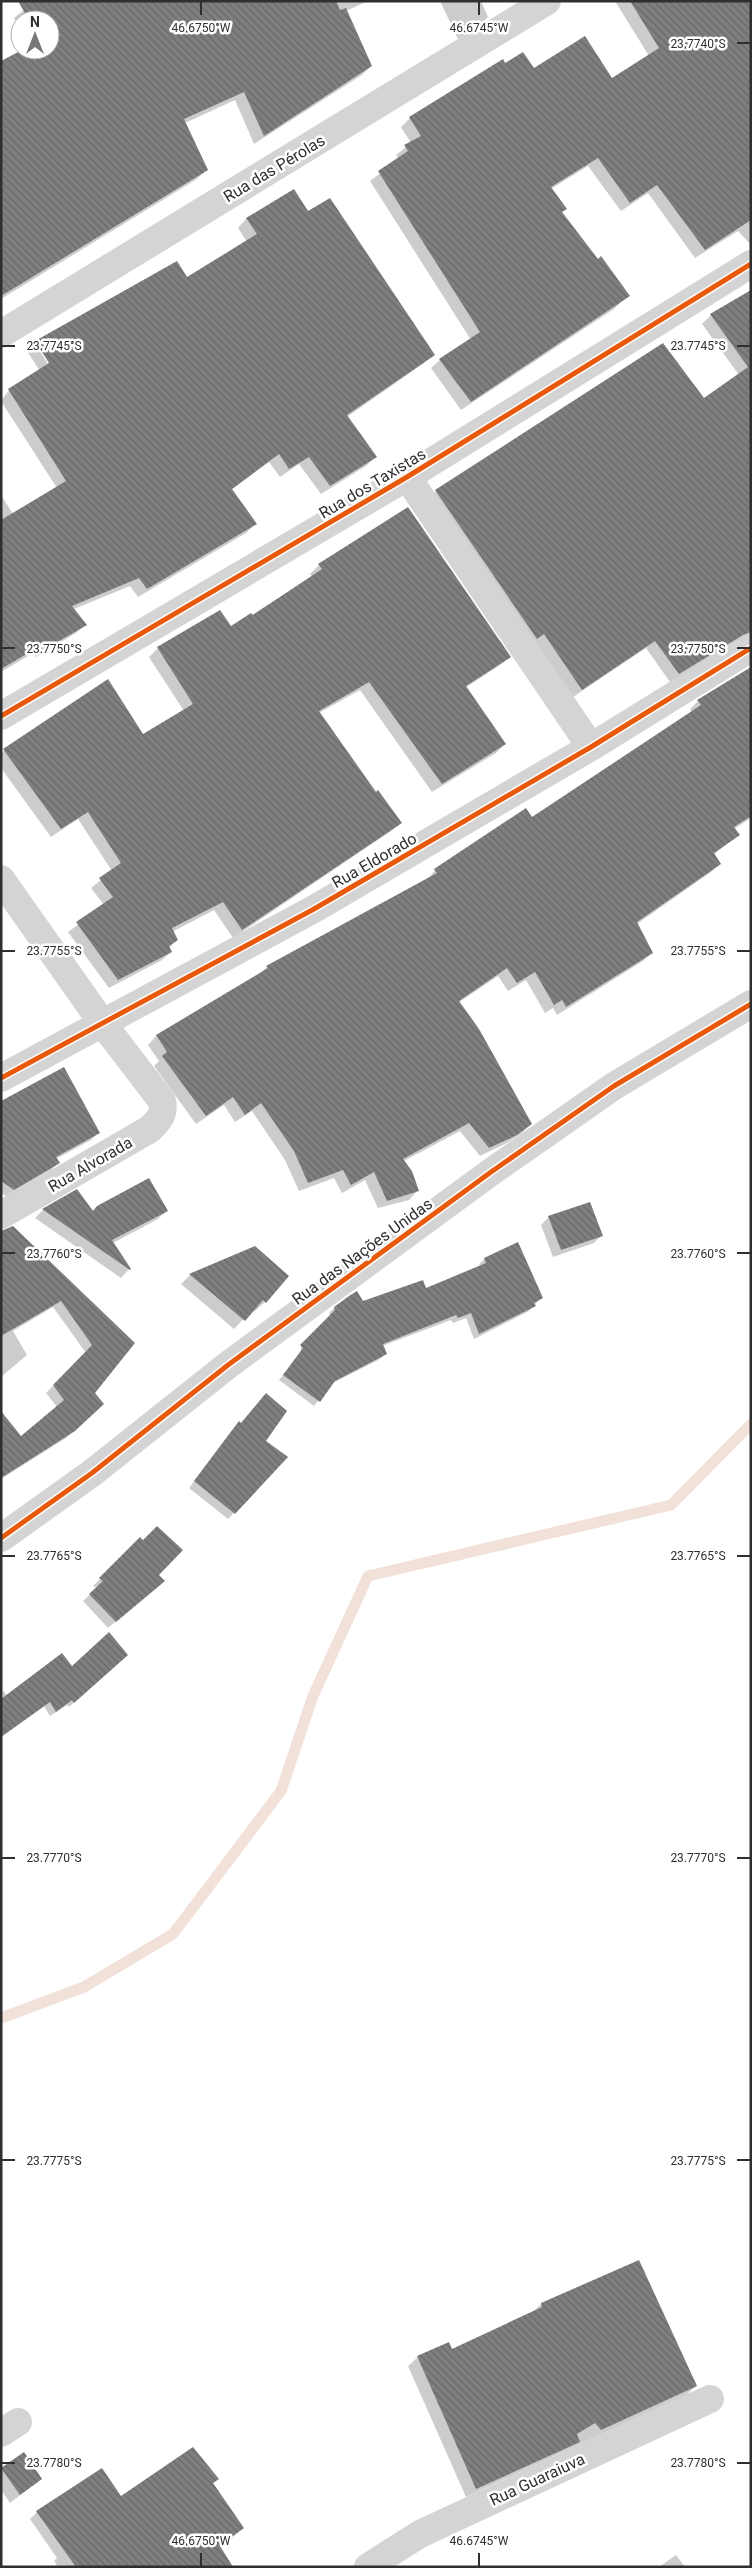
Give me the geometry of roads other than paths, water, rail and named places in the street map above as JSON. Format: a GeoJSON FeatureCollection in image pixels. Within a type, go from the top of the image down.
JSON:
{"type":"FeatureCollection","features":[{"type":"Feature","properties":{"kind":"street","name":"Rua das Pérolas"},"geometry":{"type":"LineString","coordinates":[[1,334],[547,1]]}},
{"type":"Feature","properties":{"kind":"street","name":"Rua dos Taxistas"},"geometry":{"type":"LineString","coordinates":[[1,716],[407,477],[751,264]]}},
{"type":"Feature","properties":{"kind":"street"},"geometry":{"type":"LineString","coordinates":[[407,477],[591,747]]}},
{"type":"Feature","properties":{"kind":"street","name":"Rua Eldorado"},"geometry":{"type":"LineString","coordinates":[[1,1078],[323,904],[591,747],[751,648]]}},
{"type":"Feature","properties":{"kind":"street"},"geometry":{"type":"LineString","coordinates":[[1,879],[103,1024]]}},
{"type":"Feature","properties":{"kind":"street","name":"Rua das Nações Unidas"},"geometry":{"type":"LineString","coordinates":[[1,1538],[92,1473],[228,1365],[491,1172],[614,1086],[751,1004]]}},
{"type":"Feature","properties":{"kind":"street","name":"Rua Alvorada"},"geometry":{"type":"LineString","coordinates":[[1,1215],[150,1128],[162,1114],[162,1101],[103,1024]]}},
{"type":"Feature","properties":{"kind":"street","name":"Rua Guaraiuva"},"geometry":{"type":"LineString","coordinates":[[368,2567],[420,2534],[710,2399]]}},
{"type":"Feature","properties":{"kind":"waterway"},"geometry":{"type":"LineString","coordinates":[[1,2018],[84,1987],[173,1934],[281,1791],[313,1696],[368,1576],[671,1505],[751,1424]]}}]}
